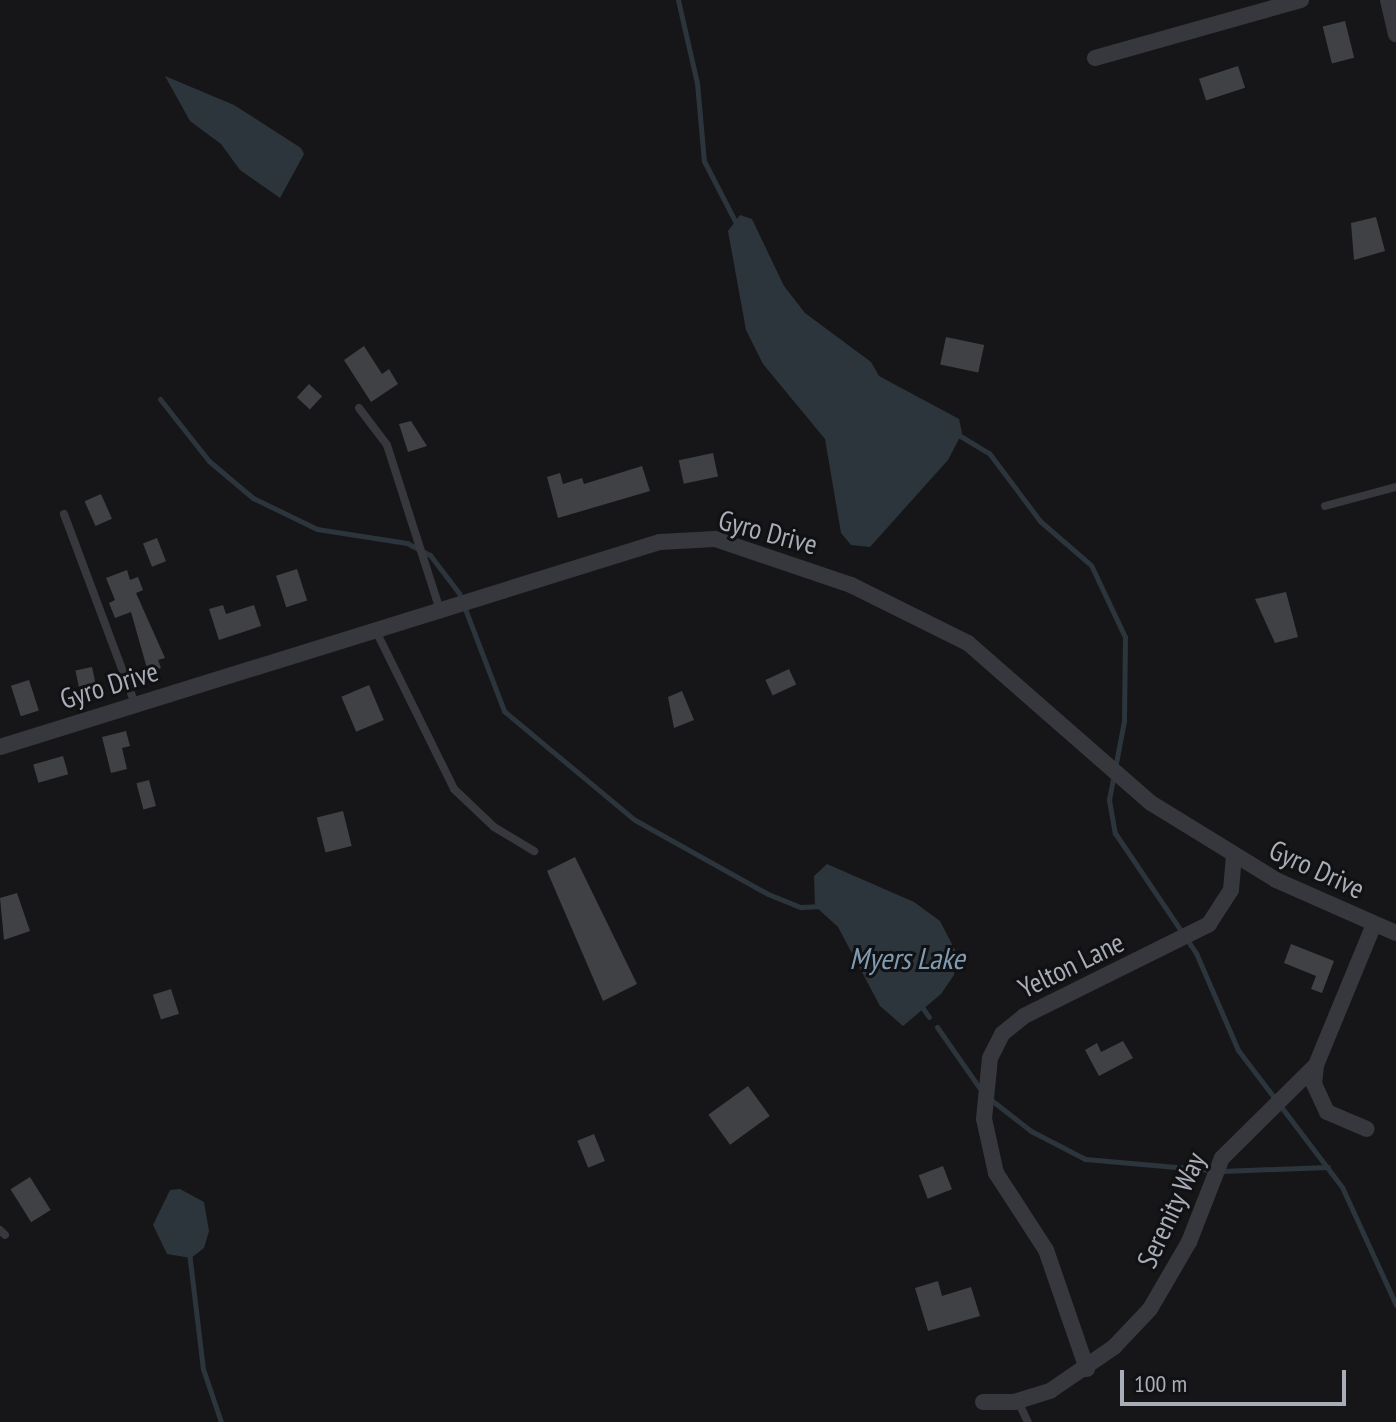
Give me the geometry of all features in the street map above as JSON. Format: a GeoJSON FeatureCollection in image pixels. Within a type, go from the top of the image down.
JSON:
{"type":"FeatureCollection","features":[{"type":"Feature","properties":{"kind":"street"},"geometry":{"type":"LineString","coordinates":[[1095,58],[1301,0]]}},
{"type":"Feature","properties":{"kind":"street"},"geometry":{"type":"LineString","coordinates":[[1388,0],[1396,34]]}},
{"type":"Feature","properties":{"kind":"street","name":"Gyro Drive"},"geometry":{"type":"LineString","coordinates":[[0,747],[660,542],[715,539],[774,556],[884,600],[968,643],[1151,803],[1234,858],[1396,933]]}},
{"type":"Feature","properties":{"kind":"street","name":"Yelton Lane"},"geometry":{"type":"LineString","coordinates":[[1087,1369],[1046,1250],[996,1173],[984,1119],[990,1058],[1002,1034],[1024,1016],[1209,924],[1231,890],[1234,858]]}},
{"type":"Feature","properties":{"kind":"street","name":"Serenity Way"},"geometry":{"type":"LineString","coordinates":[[983,1402],[1018,1401],[1087,1369],[1150,1309],[1189,1242],[1222,1158],[1316,1065],[1374,924]]}},
{"type":"Feature","properties":{"kind":"street"},"geometry":{"type":"LineString","coordinates":[[1316,1065],[1314,1084],[1327,1112],[1367,1129]]}},
{"type":"Feature","properties":{"kind":"lane"},"geometry":{"type":"LineString","coordinates":[[359,408],[387,445],[440,610]]}},
{"type":"Feature","properties":{"kind":"lane"},"geometry":{"type":"LineString","coordinates":[[1325,506],[1396,487]]}},
{"type":"Feature","properties":{"kind":"lane"},"geometry":{"type":"LineString","coordinates":[[64,514],[135,704]]}},
{"type":"Feature","properties":{"kind":"lane"},"geometry":{"type":"LineString","coordinates":[[375,630],[454,789],[494,827],[534,851]]}},
{"type":"Feature","properties":{"kind":"lane"},"geometry":{"type":"LineString","coordinates":[[1018,1401],[1028,1422]]}},
{"type":"Feature","properties":{"kind":"water"},"geometry":{"type":"Polygon","coordinates":[[[165,76],[234,105],[301,148],[304,154],[280,198],[240,170],[221,144],[190,121],[165,76]]]}},
{"type":"Feature","properties":{"kind":"water"},"geometry":{"type":"Polygon","coordinates":[[[740,215],[752,219],[784,286],[805,313],[871,362],[879,376],[959,419],[962,433],[948,460],[870,547],[851,545],[841,533],[825,439],[763,364],[746,330],[728,231],[740,215]]]}},
{"type":"Feature","properties":{"kind":"water","name":"Myers Lake"},"geometry":{"type":"Polygon","coordinates":[[[827,864],[914,902],[940,921],[956,952],[954,975],[941,994],[903,1026],[880,1006],[838,927],[815,906],[814,876],[827,864]]]}},
{"type":"Feature","properties":{"kind":"water"},"geometry":{"type":"Polygon","coordinates":[[[180,1189],[204,1202],[209,1231],[204,1248],[191,1258],[167,1254],[153,1225],[170,1190],[180,1189]]]}},
{"type":"Feature","properties":{"kind":"building"},"geometry":{"type":"Polygon","coordinates":[[[1345,21],[1354,58],[1332,63],[1323,27],[1345,21]]]}},
{"type":"Feature","properties":{"kind":"building"},"geometry":{"type":"Polygon","coordinates":[[[1238,66],[1245,88],[1206,101],[1199,79],[1238,66]]]}},
{"type":"Feature","properties":{"kind":"building"},"geometry":{"type":"Polygon","coordinates":[[[1376,217],[1385,251],[1354,260],[1351,223],[1376,217]]]}},
{"type":"Feature","properties":{"kind":"building"},"geometry":{"type":"Polygon","coordinates":[[[946,337],[984,345],[978,372],[940,364],[946,337]]]}},
{"type":"Feature","properties":{"kind":"building"},"geometry":{"type":"Polygon","coordinates":[[[364,346],[382,374],[389,369],[398,384],[371,402],[344,360],[364,346]]]}},
{"type":"Feature","properties":{"kind":"building"},"geometry":{"type":"Polygon","coordinates":[[[309,384],[322,396],[310,409],[297,397],[309,384]]]}},
{"type":"Feature","properties":{"kind":"building"},"geometry":{"type":"Polygon","coordinates":[[[411,421],[427,446],[408,452],[399,424],[411,421]]]}},
{"type":"Feature","properties":{"kind":"building"},"geometry":{"type":"Polygon","coordinates":[[[713,453],[718,476],[684,484],[679,460],[713,453]]]}},
{"type":"Feature","properties":{"kind":"building"},"geometry":{"type":"Polygon","coordinates":[[[642,466],[650,491],[558,518],[547,477],[560,473],[563,484],[582,478],[584,484],[642,466]]]}},
{"type":"Feature","properties":{"kind":"building"},"geometry":{"type":"Polygon","coordinates":[[[101,494],[112,519],[96,526],[85,501],[101,494]]]}},
{"type":"Feature","properties":{"kind":"building"},"geometry":{"type":"Polygon","coordinates":[[[157,538],[166,561],[152,567],[143,543],[157,538]]]}},
{"type":"Feature","properties":{"kind":"building"},"geometry":{"type":"Polygon","coordinates":[[[297,569],[307,600],[286,607],[276,576],[297,569]]]}},
{"type":"Feature","properties":{"kind":"building"},"geometry":{"type":"Polygon","coordinates":[[[127,570],[130,580],[138,577],[143,590],[136,593],[165,658],[158,660],[161,668],[148,672],[131,612],[115,618],[109,603],[115,600],[106,578],[127,570]]]}},
{"type":"Feature","properties":{"kind":"building"},"geometry":{"type":"Polygon","coordinates":[[[1286,592],[1298,637],[1275,643],[1255,599],[1286,592]]]}},
{"type":"Feature","properties":{"kind":"building"},"geometry":{"type":"Polygon","coordinates":[[[223,605],[226,614],[254,605],[261,626],[219,640],[209,609],[223,605]]]}},
{"type":"Feature","properties":{"kind":"building"},"geometry":{"type":"Polygon","coordinates":[[[92,667],[97,690],[80,694],[75,671],[92,667]]]}},
{"type":"Feature","properties":{"kind":"building"},"geometry":{"type":"Polygon","coordinates":[[[789,669],[796,684],[773,695],[765,680],[789,669]]]}},
{"type":"Feature","properties":{"kind":"building"},"geometry":{"type":"Polygon","coordinates":[[[29,680],[39,710],[21,716],[11,686],[29,680]]]}},
{"type":"Feature","properties":{"kind":"building"},"geometry":{"type":"Polygon","coordinates":[[[369,685],[384,720],[356,732],[341,697],[369,685]]]}},
{"type":"Feature","properties":{"kind":"building"},"geometry":{"type":"Polygon","coordinates":[[[682,691],[694,720],[674,728],[668,697],[682,691]]]}},
{"type":"Feature","properties":{"kind":"building"},"geometry":{"type":"Polygon","coordinates":[[[126,731],[130,746],[122,748],[127,769],[111,773],[102,737],[126,731]]]}},
{"type":"Feature","properties":{"kind":"building"},"geometry":{"type":"Polygon","coordinates":[[[63,756],[68,774],[38,783],[33,765],[63,756]]]}},
{"type":"Feature","properties":{"kind":"building"},"geometry":{"type":"Polygon","coordinates":[[[149,780],[156,806],[143,809],[136,783],[149,780]]]}},
{"type":"Feature","properties":{"kind":"building"},"geometry":{"type":"Polygon","coordinates":[[[343,811],[352,846],[326,852],[317,818],[343,811]]]}},
{"type":"Feature","properties":{"kind":"building"},"geometry":{"type":"Polygon","coordinates":[[[575,857],[637,984],[603,1001],[547,871],[575,857]]]}},
{"type":"Feature","properties":{"kind":"building"},"geometry":{"type":"Polygon","coordinates":[[[17,893],[30,931],[4,940],[0,898],[17,893]]]}},
{"type":"Feature","properties":{"kind":"building"},"geometry":{"type":"Polygon","coordinates":[[[1291,944],[1334,961],[1322,993],[1311,989],[1316,976],[1284,963],[1291,944]]]}},
{"type":"Feature","properties":{"kind":"building"},"geometry":{"type":"Polygon","coordinates":[[[171,989],[179,1014],[161,1020],[153,995],[171,989]]]}},
{"type":"Feature","properties":{"kind":"building"},"geometry":{"type":"Polygon","coordinates":[[[1123,1041],[1133,1058],[1099,1076],[1085,1050],[1097,1043],[1101,1052],[1123,1041]]]}},
{"type":"Feature","properties":{"kind":"building"},"geometry":{"type":"Polygon","coordinates":[[[748,1086],[770,1116],[730,1145],[708,1115],[748,1086]]]}},
{"type":"Feature","properties":{"kind":"building"},"geometry":{"type":"Polygon","coordinates":[[[594,1134],[605,1161],[588,1168],[577,1141],[594,1134]]]}},
{"type":"Feature","properties":{"kind":"building"},"geometry":{"type":"Polygon","coordinates":[[[943,1166],[952,1189],[928,1199],[919,1175],[943,1166]]]}},
{"type":"Feature","properties":{"kind":"building"},"geometry":{"type":"Polygon","coordinates":[[[30,1177],[51,1210],[31,1222],[10,1189],[30,1177]]]}},
{"type":"Feature","properties":{"kind":"building"},"geometry":{"type":"Polygon","coordinates":[[[938,1281],[942,1296],[971,1287],[980,1316],[928,1331],[915,1288],[938,1281]]]}},
{"type":"Feature","properties":{"kind":"waterway"},"geometry":{"type":"LineString","coordinates":[[678,0],[697,83],[704,161],[736,223]]}},
{"type":"Feature","properties":{"kind":"waterway"},"geometry":{"type":"LineString","coordinates":[[160,399],[209,461],[253,498],[317,529],[407,543],[430,555],[459,593],[504,711],[635,820],[768,894],[801,907],[822,906]]}},
{"type":"Feature","properties":{"kind":"waterway"},"geometry":{"type":"LineString","coordinates":[[957,434],[989,453],[1040,521],[1091,565],[1125,637],[1124,721],[1109,800],[1115,833],[1196,953],[1238,1050],[1342,1187],[1396,1305]]}},
{"type":"Feature","properties":{"kind":"waterway"},"geometry":{"type":"LineString","coordinates":[[922,1007],[929,1017]]}},
{"type":"Feature","properties":{"kind":"waterway"},"geometry":{"type":"LineString","coordinates":[[937,1027],[981,1090]]}},
{"type":"Feature","properties":{"kind":"waterway"},"geometry":{"type":"LineString","coordinates":[[990,1099],[1031,1131],[1085,1159],[1211,1170]]}},
{"type":"Feature","properties":{"kind":"waterway"},"geometry":{"type":"LineString","coordinates":[[1222,1171],[1328,1167]]}},
{"type":"Feature","properties":{"kind":"waterway"},"geometry":{"type":"LineString","coordinates":[[189,1252],[203,1369],[221,1422]]}}]}
